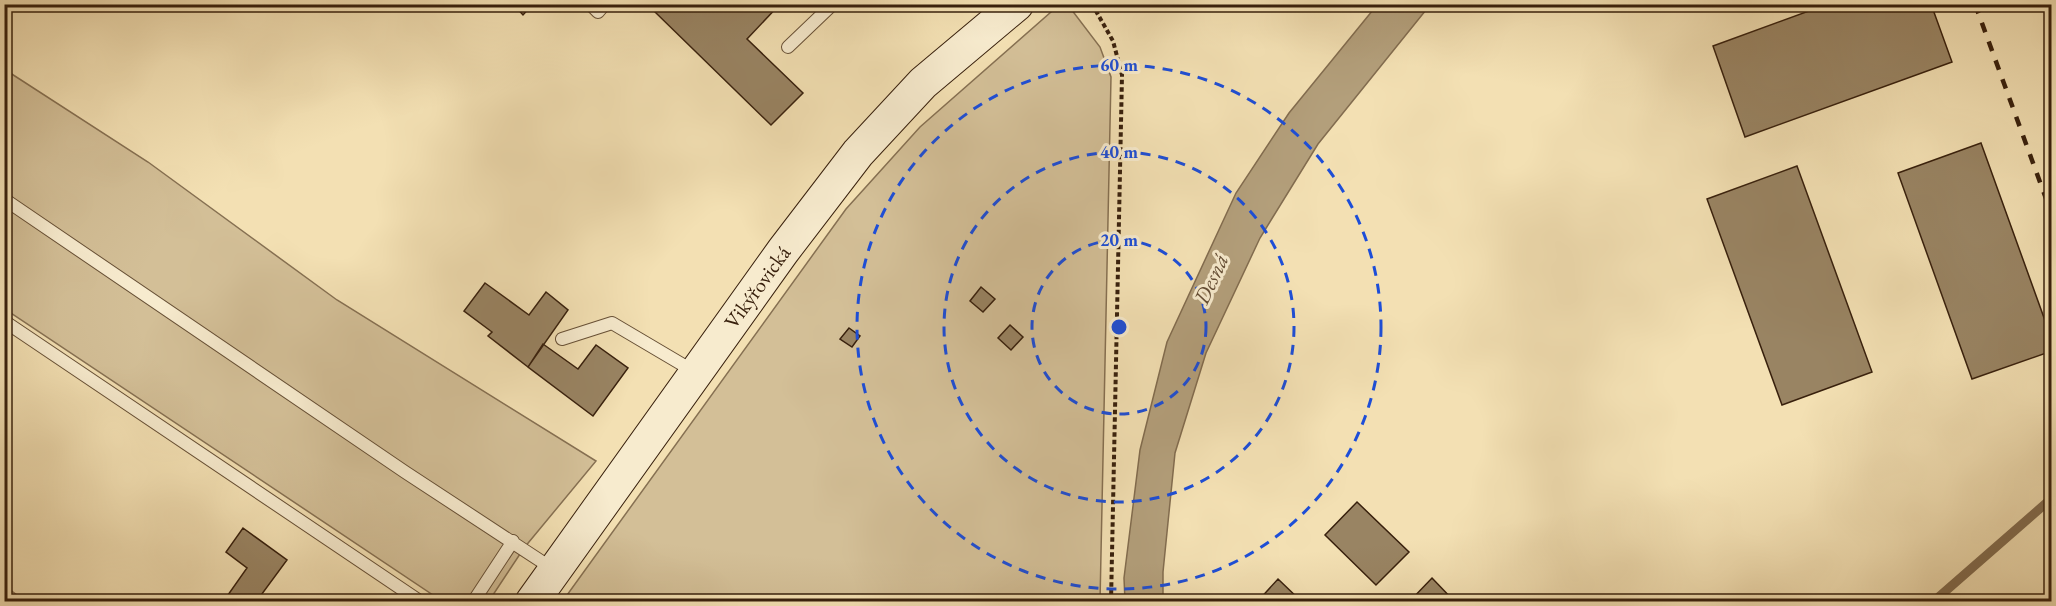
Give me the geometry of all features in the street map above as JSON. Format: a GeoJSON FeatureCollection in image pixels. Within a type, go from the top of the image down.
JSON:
{"type":"FeatureCollection","features":[{"type":"Feature","properties":{"kind":"street","name":"Vikýřovická"},"geometry":{"type":"LineString","coordinates":[[532,602],[696,373],[858,153],[923,83],[1017,4]]}},
{"type":"Feature","properties":{"kind":"lane"},"geometry":{"type":"LineString","coordinates":[[590,4],[598,12],[605,4]]}},
{"type":"Feature","properties":{"kind":"lane"},"geometry":{"type":"LineString","coordinates":[[788,47],[833,4]]}},
{"type":"Feature","properties":{"kind":"lane"},"geometry":{"type":"LineString","coordinates":[[4,199],[405,472],[554,570]]}},
{"type":"Feature","properties":{"kind":"lane"},"geometry":{"type":"LineString","coordinates":[[4,321],[421,602]]}},
{"type":"Feature","properties":{"kind":"lane"},"geometry":{"type":"LineString","coordinates":[[562,339],[612,323],[696,373]]}},
{"type":"Feature","properties":{"kind":"lane"},"geometry":{"type":"LineString","coordinates":[[473,602],[513,541]]}},
{"type":"Feature","properties":{"kind":"path"},"geometry":{"type":"LineString","coordinates":[[1092,4],[1113,40],[1122,75],[1112,602]]}},
{"type":"Feature","properties":{"kind":"shaded area"},"geometry":{"type":"Polygon","coordinates":[[[1059,5],[1068,5],[1100,47],[1111,77],[1100,601],[562,602],[846,209],[920,127],[1059,5]]]}},
{"type":"Feature","properties":{"kind":"shaded area"},"geometry":{"type":"Polygon","coordinates":[[[4,69],[148,162],[337,300],[596,461],[524,548],[489,601],[442,601],[5,309],[4,69]]]}},
{"type":"Feature","properties":{"kind":"shaded area"},"geometry":{"type":"Polygon","coordinates":[[[5,586],[25,601],[5,601],[5,586]]]}},
{"type":"Feature","properties":{"kind":"water","name":"Desná"},"geometry":{"type":"Polygon","coordinates":[[[1377,5],[1430,5],[1318,144],[1260,238],[1206,353],[1175,453],[1163,572],[1163,601],[1125,601],[1124,578],[1140,450],[1167,342],[1236,193],[1289,113],[1377,5]]]}},
{"type":"Feature","properties":{"kind":"building"},"geometry":{"type":"Polygon","coordinates":[[[513,4],[533,4],[523,15],[513,4]]]}},
{"type":"Feature","properties":{"kind":"building"},"geometry":{"type":"Polygon","coordinates":[[[662,4],[780,4],[747,39],[803,93],[771,125],[655,12],[662,4]]]}},
{"type":"Feature","properties":{"kind":"building"},"geometry":{"type":"Polygon","coordinates":[[[1828,4],[1931,4],[1952,62],[1745,137],[1713,46],[1828,4]]]}},
{"type":"Feature","properties":{"kind":"building"},"geometry":{"type":"Polygon","coordinates":[[[1981,143],[2052,340],[2052,351],[1972,379],[1898,173],[1981,143]]]}},
{"type":"Feature","properties":{"kind":"building"},"geometry":{"type":"Polygon","coordinates":[[[1797,166],[1872,372],[1782,405],[1707,199],[1797,166]]]}},
{"type":"Feature","properties":{"kind":"building"},"geometry":{"type":"Polygon","coordinates":[[[485,283],[529,315],[546,292],[568,310],[528,367],[488,336],[492,332],[464,311],[485,283]]]}},
{"type":"Feature","properties":{"kind":"building"},"geometry":{"type":"Polygon","coordinates":[[[981,287],[995,299],[983,312],[970,301],[981,287]]]}},
{"type":"Feature","properties":{"kind":"building"},"geometry":{"type":"Polygon","coordinates":[[[1010,325],[1023,337],[1011,350],[998,338],[1010,325]]]}},
{"type":"Feature","properties":{"kind":"building"},"geometry":{"type":"Polygon","coordinates":[[[849,328],[860,336],[852,347],[840,339],[849,328]]]}},
{"type":"Feature","properties":{"kind":"building"},"geometry":{"type":"Polygon","coordinates":[[[543,344],[578,369],[596,345],[628,368],[593,416],[528,367],[543,344]]]}},
{"type":"Feature","properties":{"kind":"building"},"geometry":{"type":"Polygon","coordinates":[[[1357,502],[1409,552],[1376,585],[1325,535],[1357,502]]]}},
{"type":"Feature","properties":{"kind":"building"},"geometry":{"type":"Polygon","coordinates":[[[243,528],[287,560],[256,602],[223,602],[247,568],[226,552],[243,528]]]}},
{"type":"Feature","properties":{"kind":"building"},"geometry":{"type":"Polygon","coordinates":[[[1432,578],[1455,602],[1409,602],[1432,578]]]}},
{"type":"Feature","properties":{"kind":"building"},"geometry":{"type":"Polygon","coordinates":[[[1278,579],[1302,602],[1257,602],[1278,579]]]}},
{"type":"Feature","properties":{"kind":"waterway"},"geometry":{"type":"LineString","coordinates":[[1933,602],[2052,498]]}},
{"type":"Feature","properties":{"kind":"railway"},"geometry":{"type":"LineString","coordinates":[[1975,4],[2052,215]]}}]}
